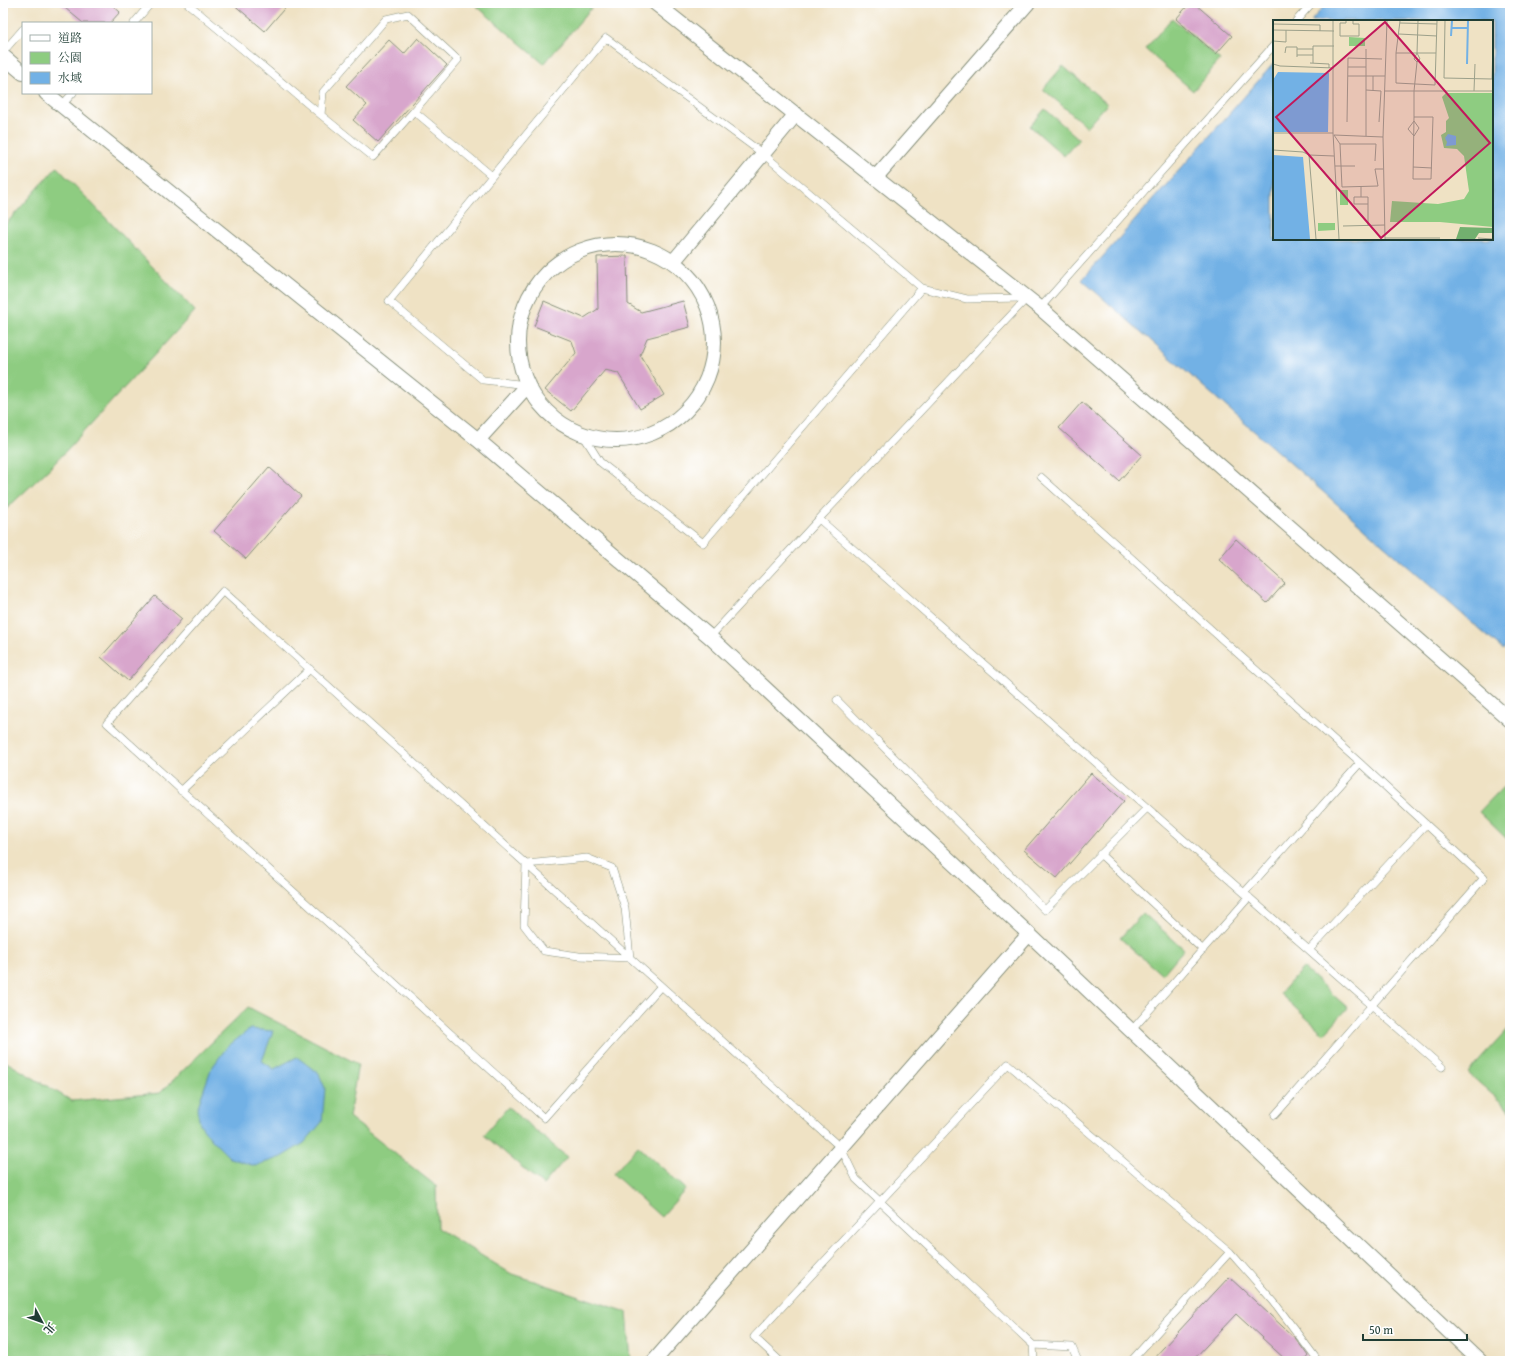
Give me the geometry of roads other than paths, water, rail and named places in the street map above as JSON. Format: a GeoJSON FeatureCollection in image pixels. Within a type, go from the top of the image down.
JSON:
{"type":"FeatureCollection","features":[{"type":"Feature","properties":{"kind":"street"},"geometry":{"type":"LineString","coordinates":[[655,3],[1040,308],[1506,714]]}},
{"type":"Feature","properties":{"kind":"street"},"geometry":{"type":"LineString","coordinates":[[876,177],[1028,3]]}},
{"type":"Feature","properties":{"kind":"street"},"geometry":{"type":"LineString","coordinates":[[3,56],[22,72]]}},
{"type":"Feature","properties":{"kind":"street"},"geometry":{"type":"LineString","coordinates":[[47,94],[478,440],[710,637],[1029,934],[1480,1361]]}},
{"type":"Feature","properties":{"kind":"street"},"geometry":{"type":"LineString","coordinates":[[673,262],[796,114]]}},
{"type":"Feature","properties":{"kind":"street"},"geometry":{"type":"LineString","coordinates":[[617,244],[637,246],[649,250],[673,262],[690,277],[704,297],[712,319],[715,342],[712,365],[704,388],[690,407],[673,423],[652,434],[629,440],[606,440],[583,435],[560,423],[542,406],[528,385],[521,366],[518,347],[519,327],[525,308],[534,290],[546,275],[561,262],[585,250],[598,246],[617,244]]}},
{"type":"Feature","properties":{"kind":"street"},"geometry":{"type":"LineString","coordinates":[[478,440],[528,385]]}},
{"type":"Feature","properties":{"kind":"street"},"geometry":{"type":"LineString","coordinates":[[654,1361],[1029,934]]}},
{"type":"Feature","properties":{"kind":"lane"},"geometry":{"type":"LineString","coordinates":[[135,22],[151,3]]}},
{"type":"Feature","properties":{"kind":"lane"},"geometry":{"type":"LineString","coordinates":[[187,3],[321,114],[373,156],[458,60],[408,14],[386,19],[323,92],[321,114]]}},
{"type":"Feature","properties":{"kind":"lane"},"geometry":{"type":"LineString","coordinates":[[1297,20],[1312,3]]}},
{"type":"Feature","properties":{"kind":"lane"},"geometry":{"type":"LineString","coordinates":[[3,52],[22,30]]}},
{"type":"Feature","properties":{"kind":"lane"},"geometry":{"type":"LineString","coordinates":[[528,385],[483,380],[389,301],[606,38],[762,154],[922,288],[967,299],[1027,298]]}},
{"type":"Feature","properties":{"kind":"lane"},"geometry":{"type":"LineString","coordinates":[[1040,308],[1273,46]]}},
{"type":"Feature","properties":{"kind":"lane"},"geometry":{"type":"LineString","coordinates":[[61,106],[72,94]]}},
{"type":"Feature","properties":{"kind":"lane"},"geometry":{"type":"LineString","coordinates":[[414,111],[492,176]]}},
{"type":"Feature","properties":{"kind":"lane"},"geometry":{"type":"LineString","coordinates":[[583,435],[600,462],[703,543],[922,288]]}},
{"type":"Feature","properties":{"kind":"lane"},"geometry":{"type":"LineString","coordinates":[[710,637],[1027,298]]}},
{"type":"Feature","properties":{"kind":"lane"},"geometry":{"type":"LineString","coordinates":[[1041,477],[1360,763],[1484,878],[1275,1115]]}},
{"type":"Feature","properties":{"kind":"lane"},"geometry":{"type":"LineString","coordinates":[[819,519],[1442,1066]]}},
{"type":"Feature","properties":{"kind":"lane"},"geometry":{"type":"LineString","coordinates":[[661,986],[544,1118],[107,724],[223,591],[841,1148],[856,1178],[1033,1345],[1072,1347],[1078,1361]]}},
{"type":"Feature","properties":{"kind":"lane"},"geometry":{"type":"LineString","coordinates":[[180,791],[310,669]]}},
{"type":"Feature","properties":{"kind":"lane"},"geometry":{"type":"LineString","coordinates":[[837,700],[1045,910],[1147,808]]}},
{"type":"Feature","properties":{"kind":"lane"},"geometry":{"type":"LineString","coordinates":[[1131,1031],[1203,950],[1246,895],[1360,763]]}},
{"type":"Feature","properties":{"kind":"lane"},"geometry":{"type":"LineString","coordinates":[[1309,950],[1426,824]]}},
{"type":"Feature","properties":{"kind":"lane"},"geometry":{"type":"LineString","coordinates":[[1100,854],[1203,950]]}},
{"type":"Feature","properties":{"kind":"lane"},"geometry":{"type":"LineString","coordinates":[[526,864],[587,858],[612,868],[625,908],[630,958]]}},
{"type":"Feature","properties":{"kind":"lane"},"geometry":{"type":"LineString","coordinates":[[526,864],[524,925],[544,951],[579,956],[630,958]]}},
{"type":"Feature","properties":{"kind":"lane"},"geometry":{"type":"LineString","coordinates":[[780,1361],[754,1337],[1008,1064],[1230,1252],[1274,1302],[1318,1361]]}},
{"type":"Feature","properties":{"kind":"lane"},"geometry":{"type":"LineString","coordinates":[[1131,1361],[1230,1252]]}},
{"type":"Feature","properties":{"kind":"lane"},"geometry":{"type":"LineString","coordinates":[[1033,1345],[1034,1361]]}},
{"type":"Feature","properties":{"kind":"water"},"geometry":{"type":"Polygon","coordinates":[[[1327,3],[1510,3],[1510,642],[1503,650],[1082,280],[1273,64],[1273,240],[1493,240],[1493,20],[1312,20],[1327,3]]]}},
{"type":"Feature","properties":{"kind":"water"},"geometry":{"type":"Polygon","coordinates":[[[250,1029],[273,1031],[262,1061],[274,1069],[297,1057],[319,1074],[325,1088],[322,1122],[304,1143],[281,1157],[255,1166],[230,1158],[211,1139],[200,1124],[197,1109],[211,1069],[227,1047],[250,1029]]]}}]}
